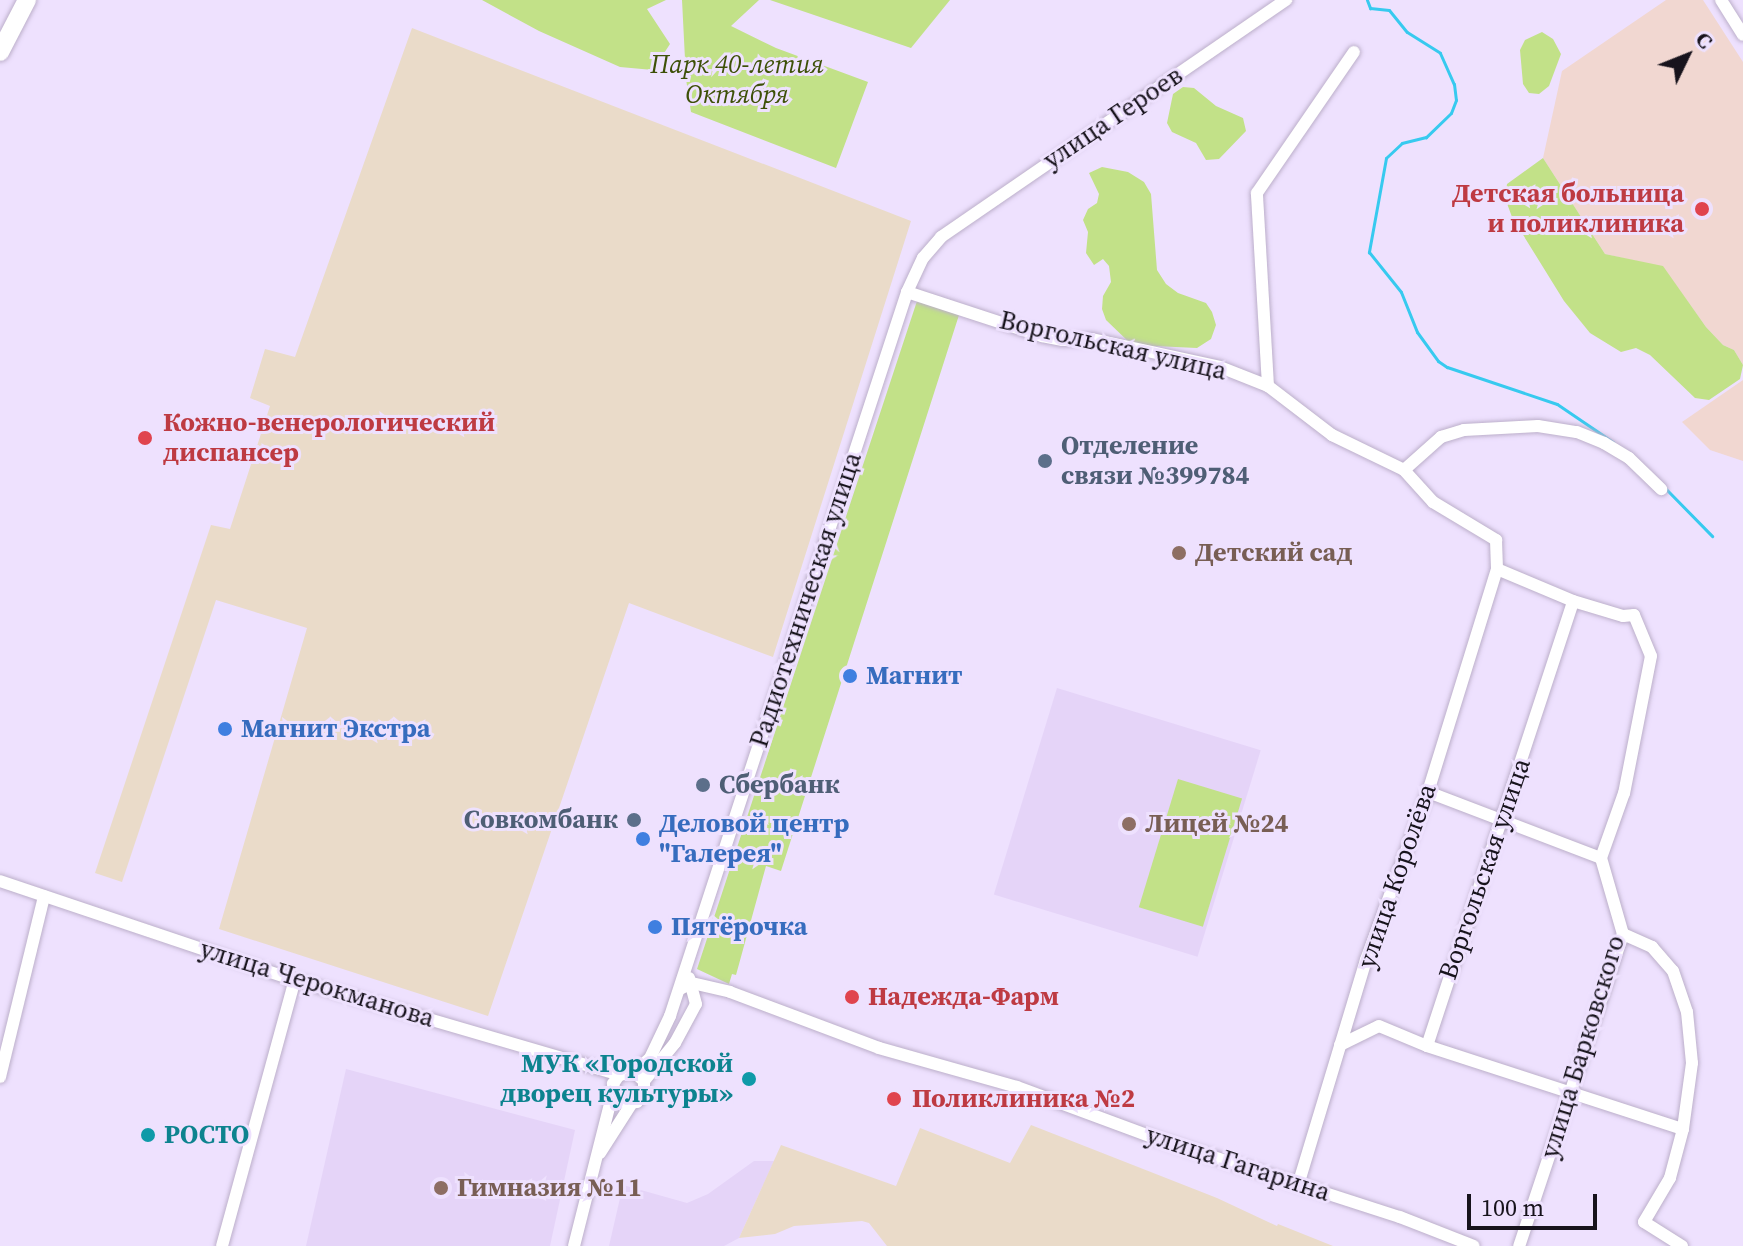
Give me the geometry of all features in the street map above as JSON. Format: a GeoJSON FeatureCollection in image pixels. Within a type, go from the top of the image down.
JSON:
{"type":"FeatureCollection","features":[{"type":"Feature","properties":{"kind":"highway"},"geometry":{"type":"LineString","coordinates":[[0,52],[27,0]]}},
{"type":"Feature","properties":{"kind":"street","name":"улица Героев"},"geometry":{"type":"LineString","coordinates":[[941,237],[1286,0]]}},
{"type":"Feature","properties":{"kind":"street"},"geometry":{"type":"LineString","coordinates":[[1721,0],[1743,35]]}},
{"type":"Feature","properties":{"kind":"street"},"geometry":{"type":"LineString","coordinates":[[1268,386],[1257,193],[1354,52]]}},
{"type":"Feature","properties":{"kind":"street","name":"Радиотехническая улица"},"geometry":{"type":"LineString","coordinates":[[634,1072],[650,1058],[680,989],[907,292],[923,258],[941,237]]}},
{"type":"Feature","properties":{"kind":"street","name":"Воргольская улица"},"geometry":{"type":"LineString","coordinates":[[907,292],[1042,336],[1063,340],[1092,339],[1220,367],[1268,386],[1332,435],[1404,470],[1433,502],[1496,540],[1497,569]]}},
{"type":"Feature","properties":{"kind":"street"},"geometry":{"type":"LineString","coordinates":[[1404,470],[1441,437],[1464,430],[1538,426],[1577,432],[1604,443],[1629,458],[1661,489]]}},
{"type":"Feature","properties":{"kind":"street"},"geometry":{"type":"LineString","coordinates":[[1428,792],[1601,858],[1624,793],[1651,656],[1634,615],[1623,616],[1573,601],[1497,569]]}},
{"type":"Feature","properties":{"kind":"street","name":"улица Королёва"},"geometry":{"type":"LineString","coordinates":[[1299,1182],[1366,960],[1428,792],[1497,569]]}},
{"type":"Feature","properties":{"kind":"street","name":"Воргольская улица"},"geometry":{"type":"LineString","coordinates":[[1427,1046],[1498,820],[1534,726],[1573,601]]}},
{"type":"Feature","properties":{"kind":"street","name":"улица Барковского"},"geometry":{"type":"LineString","coordinates":[[1519,1246],[1623,934],[1601,858]]}},
{"type":"Feature","properties":{"kind":"street","name":"улица Черокманова"},"geometry":{"type":"LineString","coordinates":[[0,881],[295,980],[592,1067],[615,1084]]}},
{"type":"Feature","properties":{"kind":"street"},"geometry":{"type":"LineString","coordinates":[[0,1077],[44,896]]}},
{"type":"Feature","properties":{"kind":"street"},"geometry":{"type":"LineString","coordinates":[[1623,934],[1652,947],[1673,971],[1687,1012],[1692,1063],[1683,1129],[1670,1178],[1644,1222],[1682,1246]]}},
{"type":"Feature","properties":{"kind":"street"},"geometry":{"type":"LineString","coordinates":[[598,1155],[632,1103],[642,1098],[644,1081],[675,1043],[696,1004],[692,983],[685,970]]}},
{"type":"Feature","properties":{"kind":"street"},"geometry":{"type":"LineString","coordinates":[[222,1246],[295,980]]}},
{"type":"Feature","properties":{"kind":"street"},"geometry":{"type":"LineString","coordinates":[[680,989],[692,983]]}},
{"type":"Feature","properties":{"kind":"street","name":"улица Гагарина"},"geometry":{"type":"LineString","coordinates":[[692,983],[730,992],[879,1048],[1017,1087],[1155,1138],[1299,1182],[1474,1246]]}},
{"type":"Feature","properties":{"kind":"street"},"geometry":{"type":"LineString","coordinates":[[670,1016],[673,1026],[681,1025],[696,1004],[713,993],[730,992]]}},
{"type":"Feature","properties":{"kind":"street"},"geometry":{"type":"LineString","coordinates":[[1340,1045],[1379,1026],[1427,1046],[1683,1129]]}},
{"type":"Feature","properties":{"kind":"street"},"geometry":{"type":"LineString","coordinates":[[574,1246],[615,1084],[634,1072],[644,1081]]}},
{"type":"Feature","properties":{"kind":"street"},"geometry":{"type":"LineString","coordinates":[[615,1084],[617,1099],[632,1103]]}},
{"type":"Feature","properties":{"kind":"shaded area"},"geometry":{"type":"Polygon","coordinates":[[[1666,0],[1703,0],[1743,62],[1743,365],[1734,350],[1723,345],[1706,327],[1663,267],[1605,254],[1543,158],[1562,71],[1666,0]]]}},
{"type":"Feature","properties":{"kind":"shaded area"},"geometry":{"type":"Polygon","coordinates":[[[412,28],[911,221],[773,657],[629,603],[488,1016],[219,929],[307,628],[216,600],[122,882],[95,873],[211,525],[230,529],[270,406],[250,398],[265,349],[295,357],[412,28]]]}},
{"type":"Feature","properties":{"kind":"shaded area"},"geometry":{"type":"Polygon","coordinates":[[[1743,380],[1743,461],[1710,450],[1682,422],[1743,380]]]}},
{"type":"Feature","properties":{"kind":"shaded area","name":"Лицей №24"},"geometry":{"type":"Polygon","coordinates":[[[1057,688],[1261,750],[1198,957],[994,895],[1057,688]]]}},
{"type":"Feature","properties":{"kind":"shaded area","name":"Гимназия №11"},"geometry":{"type":"Polygon","coordinates":[[[346,1069],[575,1130],[550,1246],[306,1246],[346,1069]]]}},
{"type":"Feature","properties":{"kind":"shaded area"},"geometry":{"type":"Polygon","coordinates":[[[1031,1125],[1333,1246],[887,1246],[869,1223],[862,1221],[794,1226],[775,1234],[739,1238],[781,1145],[896,1186],[920,1128],[1010,1163],[1031,1125]]]}},
{"type":"Feature","properties":{"kind":"shaded area"},"geometry":{"type":"Polygon","coordinates":[[[754,1161],[774,1161],[739,1238],[724,1246],[609,1246],[623,1185],[687,1203],[708,1194],[754,1161]]]}},
{"type":"Feature","properties":{"kind":"green space","name":"Парк 40-летия Октября"},"geometry":{"type":"Polygon","coordinates":[[[482,0],[666,0],[647,9],[670,44],[653,70],[620,67],[539,31],[482,0]]]}},
{"type":"Feature","properties":{"kind":"green space","name":"Парк 40-летия Октября"},"geometry":{"type":"Polygon","coordinates":[[[682,0],[759,0],[731,26],[776,48],[868,82],[836,168],[691,112],[682,0]]]}},
{"type":"Feature","properties":{"kind":"green space","name":"Парк 40-летия Октября"},"geometry":{"type":"Polygon","coordinates":[[[770,0],[950,0],[911,48],[770,0]]]}},
{"type":"Feature","properties":{"kind":"green space"},"geometry":{"type":"Polygon","coordinates":[[[1542,32],[1553,39],[1561,54],[1549,86],[1539,94],[1529,93],[1523,84],[1520,50],[1525,40],[1542,32]]]}},
{"type":"Feature","properties":{"kind":"green space"},"geometry":{"type":"Polygon","coordinates":[[[1183,87],[1194,88],[1216,106],[1243,118],[1246,131],[1219,159],[1206,160],[1196,143],[1172,132],[1167,123],[1173,94],[1183,87]]]}},
{"type":"Feature","properties":{"kind":"green space"},"geometry":{"type":"Polygon","coordinates":[[[1543,158],[1605,254],[1663,266],[1706,327],[1723,345],[1734,350],[1743,365],[1740,379],[1709,400],[1695,398],[1650,355],[1636,348],[1621,352],[1590,333],[1564,301],[1512,217],[1505,198],[1507,184],[1543,158]]]}},
{"type":"Feature","properties":{"kind":"green space"},"geometry":{"type":"Polygon","coordinates":[[[1102,167],[1128,172],[1144,182],[1151,194],[1157,270],[1166,284],[1178,293],[1206,303],[1216,325],[1211,339],[1197,348],[1132,345],[1106,320],[1102,309],[1103,296],[1111,282],[1109,266],[1103,259],[1094,265],[1086,253],[1088,232],[1083,220],[1088,209],[1097,203],[1099,194],[1089,173],[1102,167]]]}},
{"type":"Feature","properties":{"kind":"green space"},"geometry":{"type":"Polygon","coordinates":[[[917,301],[959,315],[781,871],[766,866],[736,975],[732,974],[729,984],[697,969],[917,301]]]}},
{"type":"Feature","properties":{"kind":"green space"},"geometry":{"type":"Polygon","coordinates":[[[1178,779],[1242,799],[1203,927],[1139,907],[1178,779]]]}},
{"type":"Feature","properties":{"kind":"waterway"},"geometry":{"type":"LineString","coordinates":[[1367,0],[1370,8],[1389,10],[1407,32],[1440,53],[1454,84],[1456,100],[1451,113],[1426,137],[1402,143],[1386,158],[1369,252],[1401,292],[1417,332],[1438,361],[1447,367],[1557,404],[1613,442]]}},
{"type":"Feature","properties":{"kind":"waterway"},"geometry":{"type":"LineString","coordinates":[[1666,489],[1712,536]]}},
{"type":"Feature","properties":{"kind":"place","name":"Детская больница и поликлиника"},"geometry":{"type":"Point","coordinates":[1702,209]}},
{"type":"Feature","properties":{"kind":"place","name":"Кожно-венерологический диспансер"},"geometry":{"type":"Point","coordinates":[145,438]}},
{"type":"Feature","properties":{"kind":"place","name":"Отделение связи №399784"},"geometry":{"type":"Point","coordinates":[1045,461]}},
{"type":"Feature","properties":{"kind":"place","name":"Детский сад"},"geometry":{"type":"Point","coordinates":[1179,553]}},
{"type":"Feature","properties":{"kind":"place","name":"Магнит"},"geometry":{"type":"Point","coordinates":[850,676]}},
{"type":"Feature","properties":{"kind":"place","name":"Магнит Экстра"},"geometry":{"type":"Point","coordinates":[225,729]}},
{"type":"Feature","properties":{"kind":"place","name":"Сбербанк"},"geometry":{"type":"Point","coordinates":[703,785]}},
{"type":"Feature","properties":{"kind":"place","name":"Совкомбанк"},"geometry":{"type":"Point","coordinates":[634,820]}},
{"type":"Feature","properties":{"kind":"place","name":"Лицей №24"},"geometry":{"type":"Point","coordinates":[1129,824]}},
{"type":"Feature","properties":{"kind":"place","name":"Деловой центр \"Галерея\""},"geometry":{"type":"Point","coordinates":[643,839]}},
{"type":"Feature","properties":{"kind":"place","name":"Пятёрочка"},"geometry":{"type":"Point","coordinates":[655,927]}},
{"type":"Feature","properties":{"kind":"place","name":"Надежда-Фарм"},"geometry":{"type":"Point","coordinates":[852,997]}},
{"type":"Feature","properties":{"kind":"place","name":"МУК «Городской дворец культуры»"},"geometry":{"type":"Point","coordinates":[749,1079]}},
{"type":"Feature","properties":{"kind":"place","name":"Поликлиника №2"},"geometry":{"type":"Point","coordinates":[894,1099]}},
{"type":"Feature","properties":{"kind":"place","name":"РОСТО"},"geometry":{"type":"Point","coordinates":[148,1135]}},
{"type":"Feature","properties":{"kind":"place","name":"Гимназия №11"},"geometry":{"type":"Point","coordinates":[441,1188]}}]}
